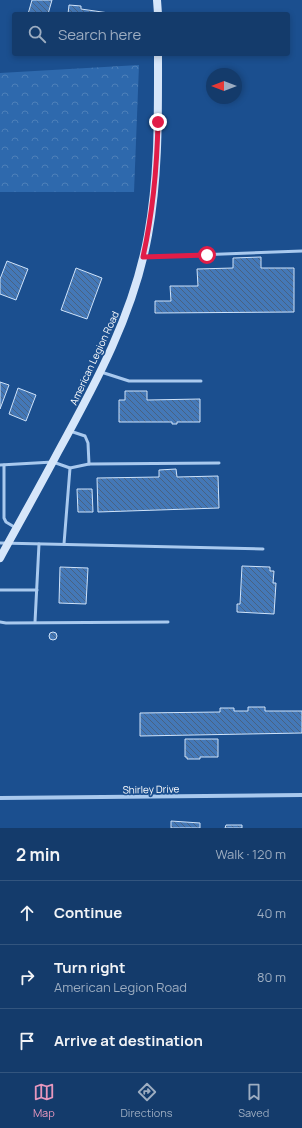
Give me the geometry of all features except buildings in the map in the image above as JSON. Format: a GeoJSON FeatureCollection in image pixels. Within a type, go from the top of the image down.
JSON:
{"type":"FeatureCollection","features":[{"type":"Feature","properties":{"kind":"street"},"geometry":{"type":"LineString","coordinates":[[157,0],[158,12]]}},
{"type":"Feature","properties":{"kind":"street","name":"American Legion Road"},"geometry":{"type":"LineString","coordinates":[[0,558],[4,543],[16,528],[101,372],[123,321],[143,257],[148,235],[157,169],[158,56]]}},
{"type":"Feature","properties":{"kind":"street","name":"Shirley Drive"},"geometry":{"type":"LineString","coordinates":[[0,798],[302,795]]}},
{"type":"Feature","properties":{"kind":"lane"},"geometry":{"type":"LineString","coordinates":[[143,257],[302,251]]}},
{"type":"Feature","properties":{"kind":"lane"},"geometry":{"type":"LineString","coordinates":[[101,372],[129,382],[201,381]]}},
{"type":"Feature","properties":{"kind":"lane"},"geometry":{"type":"LineString","coordinates":[[70,431],[85,436],[88,443],[89,464]]}},
{"type":"Feature","properties":{"kind":"lane"},"geometry":{"type":"LineString","coordinates":[[16,528],[6,522],[4,518],[2,465],[53,462],[70,468],[89,464],[219,463]]}},
{"type":"Feature","properties":{"kind":"lane"},"geometry":{"type":"LineString","coordinates":[[64,544],[70,468]]}},
{"type":"Feature","properties":{"kind":"lane"},"geometry":{"type":"LineString","coordinates":[[4,543],[263,549]]}},
{"type":"Feature","properties":{"kind":"lane"},"geometry":{"type":"LineString","coordinates":[[35,622],[39,544]]}},
{"type":"Feature","properties":{"kind":"lane"},"geometry":{"type":"LineString","coordinates":[[0,590],[37,590]]}},
{"type":"Feature","properties":{"kind":"lane"},"geometry":{"type":"LineString","coordinates":[[0,622],[168,622]]}},
{"type":"Feature","properties":{"kind":"green space"},"geometry":{"type":"Polygon","coordinates":[[[139,65],[134,192],[0,192],[0,73],[139,65]]]}},
{"type":"Feature","properties":{"kind":"route"},"geometry":{"type":"LineString","coordinates":[[158,122],[155,191],[143,257],[207,255]]}}]}
